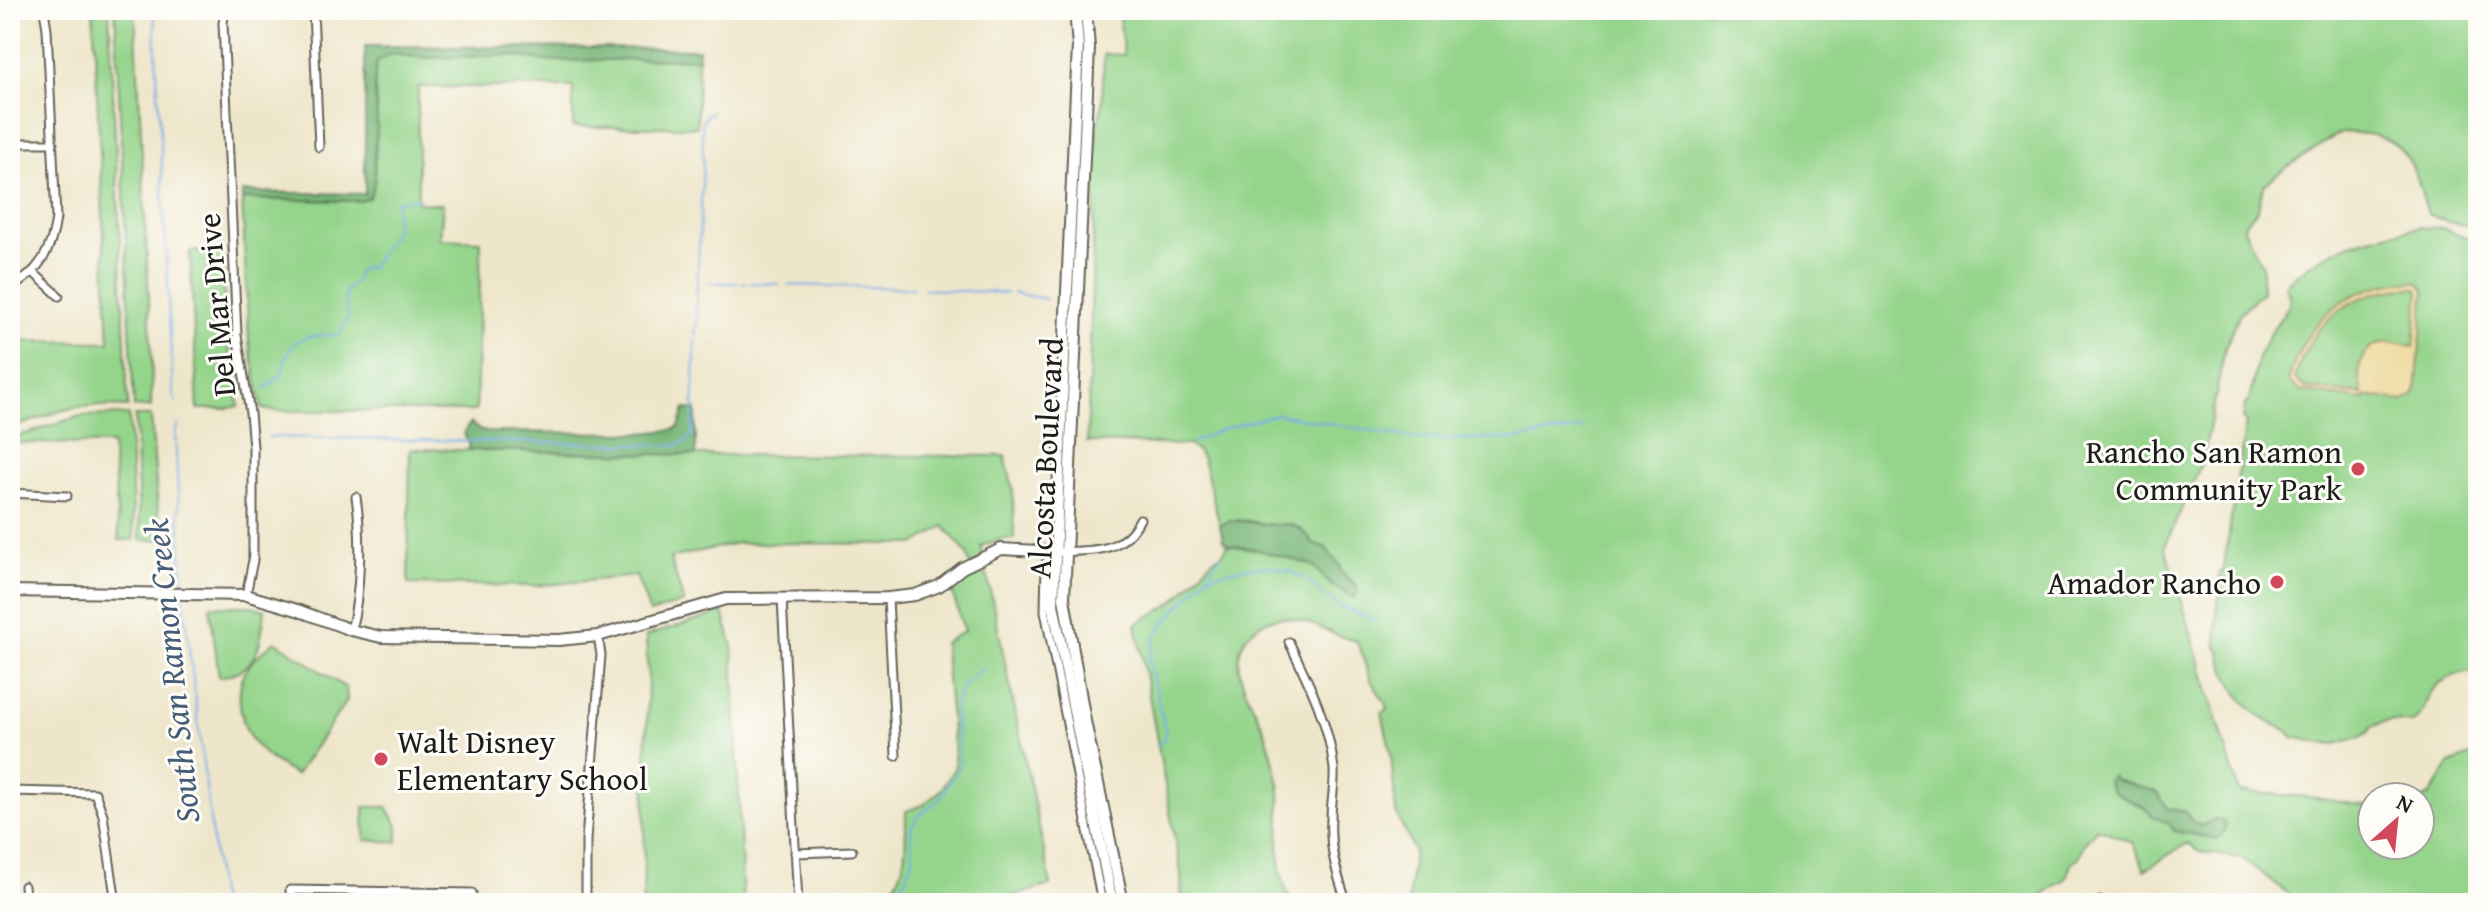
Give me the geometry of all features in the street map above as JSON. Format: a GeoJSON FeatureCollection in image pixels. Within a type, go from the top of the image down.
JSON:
{"type":"FeatureCollection","features":[{"type":"Feature","properties":{"kind":"main road","name":"Alcosta Boulevard"},"geometry":{"type":"LineString","coordinates":[[1075,10],[1078,46],[1061,551],[1068,624],[1123,903]]}},
{"type":"Feature","properties":{"kind":"main road","name":"Alcosta Boulevard"},"geometry":{"type":"LineString","coordinates":[[1086,10],[1089,48],[1061,551],[1053,604],[1112,903]]}},
{"type":"Feature","properties":{"kind":"main road"},"geometry":{"type":"LineString","coordinates":[[10,591],[246,595],[381,637],[559,640],[598,636],[726,599],[888,598],[915,595],[939,586],[962,568],[1001,549],[1061,551]]}},
{"type":"Feature","properties":{"kind":"street"},"geometry":{"type":"LineString","coordinates":[[10,288],[34,273],[46,256],[54,236],[53,143],[44,10]]}},
{"type":"Feature","properties":{"kind":"street","name":"Del Mar Drive"},"geometry":{"type":"LineString","coordinates":[[225,10],[223,23],[237,335],[253,447],[253,560],[246,595]]}},
{"type":"Feature","properties":{"kind":"street"},"geometry":{"type":"LineString","coordinates":[[313,10],[319,147]]}},
{"type":"Feature","properties":{"kind":"street"},"geometry":{"type":"LineString","coordinates":[[10,143],[53,143]]}},
{"type":"Feature","properties":{"kind":"street"},"geometry":{"type":"LineString","coordinates":[[34,273],[59,296]]}},
{"type":"Feature","properties":{"kind":"street"},"geometry":{"type":"LineString","coordinates":[[10,493],[67,496]]}},
{"type":"Feature","properties":{"kind":"street"},"geometry":{"type":"LineString","coordinates":[[351,630],[358,604],[356,497]]}},
{"type":"Feature","properties":{"kind":"street"},"geometry":{"type":"LineString","coordinates":[[1061,551],[1109,549],[1134,532],[1140,519]]}},
{"type":"Feature","properties":{"kind":"street","name":"Alcosta Boulevard"},"geometry":{"type":"LineString","coordinates":[[1061,551],[1046,563],[1045,611],[1102,903]]}},
{"type":"Feature","properties":{"kind":"street"},"geometry":{"type":"LineString","coordinates":[[782,598],[798,903]]}},
{"type":"Feature","properties":{"kind":"street"},"geometry":{"type":"LineString","coordinates":[[888,598],[896,756]]}},
{"type":"Feature","properties":{"kind":"street"},"geometry":{"type":"LineString","coordinates":[[586,903],[586,840],[601,655],[598,636]]}},
{"type":"Feature","properties":{"kind":"street"},"geometry":{"type":"LineString","coordinates":[[1289,642],[1329,737],[1334,774],[1332,849],[1347,903]]}},
{"type":"Feature","properties":{"kind":"street"},"geometry":{"type":"LineString","coordinates":[[10,791],[95,793],[103,815],[116,903]]}},
{"type":"Feature","properties":{"kind":"street"},"geometry":{"type":"LineString","coordinates":[[795,853],[852,851]]}},
{"type":"Feature","properties":{"kind":"street"},"geometry":{"type":"LineString","coordinates":[[24,886],[26,903]]}},
{"type":"Feature","properties":{"kind":"street"},"geometry":{"type":"LineString","coordinates":[[291,903],[290,890],[472,893],[471,903]]}},
{"type":"Feature","properties":{"kind":"green space"},"geometry":{"type":"Polygon","coordinates":[[[93,10],[109,10],[128,407],[72,408],[10,428],[10,341],[109,342],[93,10]]]}},
{"type":"Feature","properties":{"kind":"green space"},"geometry":{"type":"Polygon","coordinates":[[[115,10],[135,10],[152,363],[151,407],[134,407],[115,10]]]}},
{"type":"Feature","properties":{"kind":"green space"},"geometry":{"type":"Polygon","coordinates":[[[1118,10],[2478,10],[2478,227],[2447,222],[2428,214],[2415,174],[2403,152],[2382,138],[2367,134],[2336,135],[2263,186],[2258,209],[2245,223],[2244,229],[2262,266],[2262,292],[2240,313],[2225,348],[2203,460],[2165,546],[2239,792],[2310,797],[2356,804],[2356,861],[2436,861],[2436,786],[2450,764],[2478,753],[2478,903],[2300,903],[2242,858],[2199,852],[2187,843],[2145,870],[2132,842],[2097,828],[2071,864],[2066,878],[2043,894],[2037,903],[1408,903],[1414,850],[1396,813],[1391,754],[1382,712],[1388,710],[1385,702],[1371,681],[1357,641],[1297,619],[1283,618],[1270,619],[1254,629],[1239,653],[1239,666],[1241,679],[1266,735],[1279,783],[1280,860],[1283,881],[1292,903],[1182,903],[1181,873],[1136,624],[1174,602],[1228,545],[1312,565],[1331,585],[1354,597],[1356,585],[1344,575],[1327,552],[1313,544],[1303,531],[1293,525],[1241,520],[1220,526],[1203,459],[1189,445],[1087,442],[1097,125],[1102,107],[1104,54],[1124,55],[1118,10]],[[2112,776],[2108,780],[2111,789],[2169,823],[2175,831],[2217,839],[2210,822],[2201,826],[2185,812],[2168,809],[2157,792],[2116,780],[2112,776]]]}},
{"type":"Feature","properties":{"kind":"green space"},"geometry":{"type":"Polygon","coordinates":[[[365,46],[698,49],[698,58],[546,61],[509,55],[428,58],[391,54],[377,62],[375,70],[375,177],[369,198],[360,201],[242,199],[242,192],[365,194],[365,46]]]}},
{"type":"Feature","properties":{"kind":"green space"},"geometry":{"type":"Polygon","coordinates":[[[391,54],[428,58],[509,55],[546,61],[698,58],[697,127],[573,127],[573,87],[418,87],[418,203],[443,204],[440,239],[481,241],[476,411],[262,409],[249,342],[242,199],[360,201],[369,198],[376,144],[377,61],[391,54]]]}},
{"type":"Feature","properties":{"kind":"green space","name":"Rancho San Ramon Community Park"},"geometry":{"type":"Polygon","coordinates":[[[2421,227],[2440,228],[2478,239],[2478,670],[2457,675],[2438,685],[2413,723],[2381,723],[2360,737],[2332,745],[2293,737],[2261,717],[2244,701],[2231,682],[2216,647],[2222,578],[2219,577],[2223,572],[2246,421],[2243,420],[2245,404],[2249,401],[2258,358],[2289,305],[2285,286],[2314,262],[2347,245],[2421,227]]]}},
{"type":"Feature","properties":{"kind":"green space"},"geometry":{"type":"Polygon","coordinates":[[[223,250],[226,331],[239,406],[198,409],[190,252],[223,250]]]}},
{"type":"Feature","properties":{"kind":"green space"},"geometry":{"type":"Polygon","coordinates":[[[685,409],[696,410],[696,455],[469,450],[464,435],[471,423],[486,432],[641,433],[671,430],[679,427],[685,409]]]}},
{"type":"Feature","properties":{"kind":"green space"},"geometry":{"type":"Polygon","coordinates":[[[129,415],[134,540],[119,540],[112,444],[10,443],[10,439],[80,416],[129,415]]]}},
{"type":"Feature","properties":{"kind":"green space"},"geometry":{"type":"Polygon","coordinates":[[[135,416],[151,416],[160,540],[140,540],[135,416]]]}},
{"type":"Feature","properties":{"kind":"green space"},"geometry":{"type":"Polygon","coordinates":[[[410,449],[696,455],[1005,456],[1013,489],[1014,539],[1002,539],[981,546],[1051,885],[987,903],[863,903],[879,898],[897,880],[905,854],[906,811],[923,805],[941,790],[955,767],[944,643],[964,631],[951,588],[972,571],[967,554],[944,526],[916,544],[738,543],[670,558],[684,602],[650,613],[636,576],[534,586],[408,584],[410,449]]]}},
{"type":"Feature","properties":{"kind":"green space"},"geometry":{"type":"Polygon","coordinates":[[[1230,520],[1296,527],[1313,544],[1325,547],[1358,592],[1354,598],[1331,585],[1312,565],[1228,545],[1223,540],[1220,526],[1230,520]]]}},
{"type":"Feature","properties":{"kind":"green space"},"geometry":{"type":"Polygon","coordinates":[[[210,606],[252,606],[265,610],[259,645],[250,662],[232,674],[219,677],[210,606]]]}},
{"type":"Feature","properties":{"kind":"green space"},"geometry":{"type":"Polygon","coordinates":[[[723,612],[733,647],[743,903],[643,903],[648,678],[646,636],[723,612]]]}},
{"type":"Feature","properties":{"kind":"green space"},"geometry":{"type":"Polygon","coordinates":[[[275,641],[346,688],[347,700],[296,775],[276,763],[253,742],[241,711],[240,692],[244,674],[275,641]]]}},
{"type":"Feature","properties":{"kind":"green space"},"geometry":{"type":"Polygon","coordinates":[[[2112,776],[2116,780],[2157,792],[2168,809],[2185,812],[2201,826],[2214,819],[2221,820],[2226,825],[2225,832],[2217,839],[2174,831],[2169,823],[2155,818],[2142,806],[2113,792],[2108,780],[2112,776]]]}},
{"type":"Feature","properties":{"kind":"green space"},"geometry":{"type":"Polygon","coordinates":[[[364,807],[387,807],[398,826],[398,842],[365,840],[364,807]]]}},
{"type":"Feature","properties":{"kind":"sand"},"geometry":{"type":"Polygon","coordinates":[[[2418,282],[2425,289],[2413,397],[2403,401],[2365,396],[2364,400],[2300,391],[2288,381],[2314,327],[2341,302],[2377,286],[2418,282]],[[2416,288],[2394,289],[2374,294],[2339,311],[2312,340],[2295,379],[2305,388],[2362,394],[2360,363],[2370,349],[2396,342],[2414,347],[2419,291],[2416,288]]]}},
{"type":"Feature","properties":{"kind":"waterway","name":"South San Ramon Creek"},"geometry":{"type":"LineString","coordinates":[[154,10],[173,395],[176,402]]}},
{"type":"Feature","properties":{"kind":"waterway"},"geometry":{"type":"LineString","coordinates":[[695,335],[698,318],[702,123],[706,115],[712,112]]}},
{"type":"Feature","properties":{"kind":"waterway"},"geometry":{"type":"LineString","coordinates":[[264,388],[281,377],[288,353],[299,341],[315,336],[339,335],[348,316],[345,297],[348,288],[355,283],[358,272],[372,267],[396,228],[396,201],[420,199]]}},
{"type":"Feature","properties":{"kind":"waterway"},"geometry":{"type":"LineString","coordinates":[[708,283],[737,283]]}},
{"type":"Feature","properties":{"kind":"waterway"},"geometry":{"type":"LineString","coordinates":[[742,283],[779,284]]}},
{"type":"Feature","properties":{"kind":"waterway"},"geometry":{"type":"LineString","coordinates":[[788,285],[913,288]]}},
{"type":"Feature","properties":{"kind":"waterway"},"geometry":{"type":"LineString","coordinates":[[924,289],[1006,293]]}},
{"type":"Feature","properties":{"kind":"waterway"},"geometry":{"type":"LineString","coordinates":[[1013,293],[1046,299]]}},
{"type":"Feature","properties":{"kind":"waterway"},"geometry":{"type":"LineString","coordinates":[[269,437],[678,445],[688,440],[693,432],[695,341]]}},
{"type":"Feature","properties":{"kind":"waterway"},"geometry":{"type":"LineString","coordinates":[[1193,442],[1226,428],[1277,414],[1418,439],[1517,439],[1584,428]]}},
{"type":"Feature","properties":{"kind":"waterway","name":"South San Ramon Creek"},"geometry":{"type":"LineString","coordinates":[[178,424],[175,433],[183,591]]}},
{"type":"Feature","properties":{"kind":"waterway"},"geometry":{"type":"LineString","coordinates":[[1207,575],[1221,554]]}},
{"type":"Feature","properties":{"kind":"waterway"},"geometry":{"type":"LineString","coordinates":[[1157,745],[1166,733],[1149,662],[1154,639],[1207,576],[1266,566],[1286,570],[1304,578],[1339,606],[1373,620]]}},
{"type":"Feature","properties":{"kind":"waterway","name":"South San Ramon Creek"},"geometry":{"type":"LineString","coordinates":[[183,597],[220,903]]}},
{"type":"Feature","properties":{"kind":"waterway"},"geometry":{"type":"LineString","coordinates":[[887,903],[906,878],[913,859],[911,828],[916,818],[938,801],[960,767],[954,706],[963,686],[985,666]]}},
{"type":"Feature","properties":{"kind":"place","name":"Rancho San Ramon Community Park"},"geometry":{"type":"Point","coordinates":[2358,469]}},
{"type":"Feature","properties":{"kind":"place","name":"Amador Rancho"},"geometry":{"type":"Point","coordinates":[2277,582]}},
{"type":"Feature","properties":{"kind":"place","name":"Walt Disney Elementary School"},"geometry":{"type":"Point","coordinates":[381,759]}}]}
